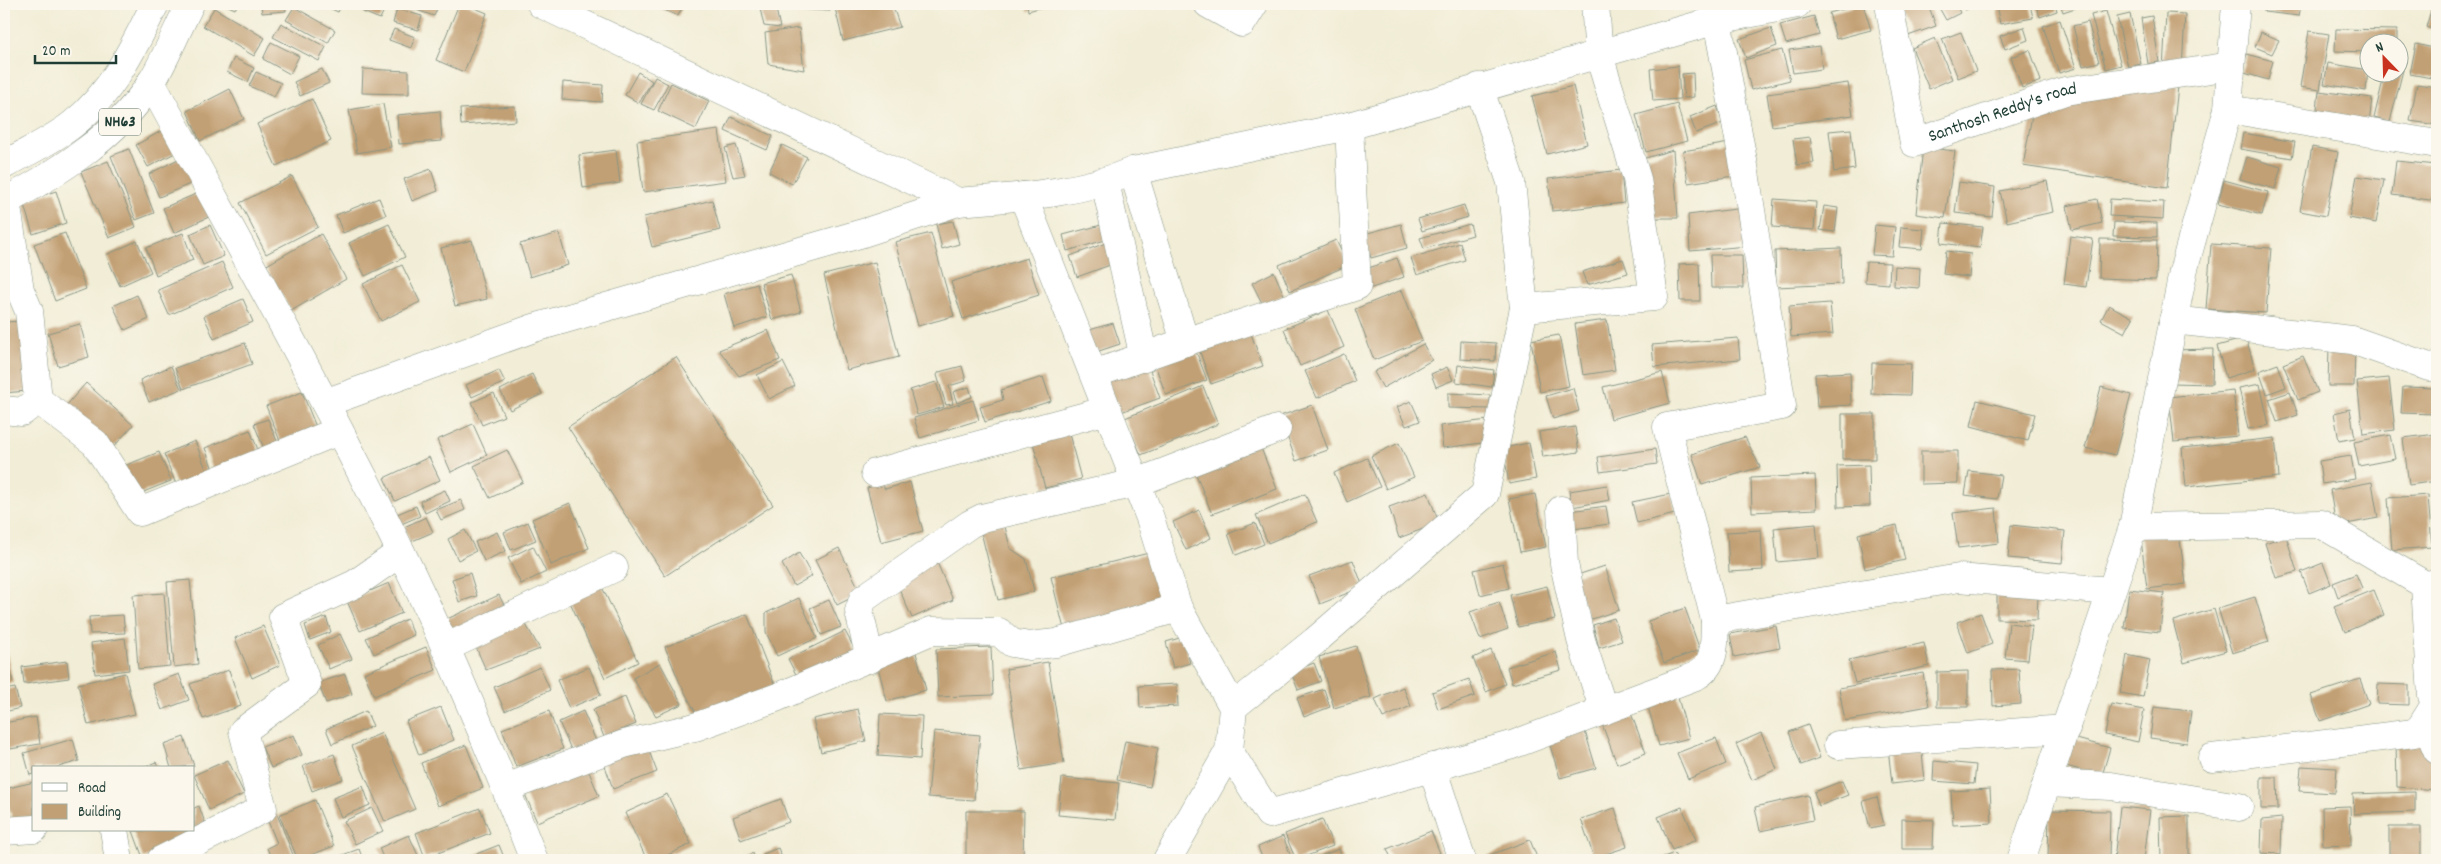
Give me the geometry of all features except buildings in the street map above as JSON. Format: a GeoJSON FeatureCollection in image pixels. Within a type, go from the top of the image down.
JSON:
{"type":"FeatureCollection","features":[{"type":"Feature","properties":{"kind":"main road","name":"NH63"},"geometry":{"type":"LineString","coordinates":[[4,166],[73,124],[102,95],[131,53],[155,4]]}},
{"type":"Feature","properties":{"kind":"main road","name":"NH63"},"geometry":{"type":"LineString","coordinates":[[5,201],[101,140],[122,121],[151,82],[190,4]]}},
{"type":"Feature","properties":{"kind":"main road"},"geometry":{"type":"LineString","coordinates":[[541,4],[958,202]]}},
{"type":"Feature","properties":{"kind":"main road"},"geometry":{"type":"LineString","coordinates":[[1208,4],[1242,23],[1254,4]]}},
{"type":"Feature","properties":{"kind":"main road"},"geometry":{"type":"LineString","coordinates":[[1524,308],[1654,297],[1637,179],[1599,55],[1595,4]]}},
{"type":"Feature","properties":{"kind":"main road"},"geometry":{"type":"LineString","coordinates":[[325,403],[534,328],[862,233],[958,202],[1023,196],[1105,182],[1133,170],[1349,126],[1716,20],[1797,4]]}},
{"type":"Feature","properties":{"kind":"main road","name":"Santhosh Reddy's road"},"geometry":{"type":"LineString","coordinates":[[1889,4],[1914,143],[2065,90],[2231,66]]}},
{"type":"Feature","properties":{"kind":"main road"},"geometry":{"type":"LineString","coordinates":[[2021,860],[2133,527],[2182,272],[2228,109],[2236,4]]}},
{"type":"Feature","properties":{"kind":"main road"},"geometry":{"type":"LineString","coordinates":[[1229,751],[1269,814],[1512,745],[1704,672],[1713,658],[1715,620],[1668,427],[1782,406],[1744,166],[1716,20]]}},
{"type":"Feature","properties":{"kind":"main road"},"geometry":{"type":"LineString","coordinates":[[151,82],[325,403],[401,552],[506,788],[534,860]]}},
{"type":"Feature","properties":{"kind":"main road"},"geometry":{"type":"LineString","coordinates":[[1232,707],[1315,641],[1485,494],[1524,308],[1511,182],[1479,87]]}},
{"type":"Feature","properties":{"kind":"main road"},"geometry":{"type":"LineString","coordinates":[[2228,109],[2437,144]]}},
{"type":"Feature","properties":{"kind":"main road"},"geometry":{"type":"LineString","coordinates":[[1094,374],[1357,286],[1349,126]]}},
{"type":"Feature","properties":{"kind":"main road"},"geometry":{"type":"LineString","coordinates":[[1133,170],[1185,342]]}},
{"type":"Feature","properties":{"kind":"main road"},"geometry":{"type":"LineString","coordinates":[[1105,182],[1144,358]]}},
{"type":"Feature","properties":{"kind":"main road"},"geometry":{"type":"LineString","coordinates":[[1023,196],[1150,518],[1178,608],[1232,707],[1229,751],[1167,860]]}},
{"type":"Feature","properties":{"kind":"main road"},"geometry":{"type":"LineString","coordinates":[[5,201],[20,290],[29,311],[38,400],[95,443],[140,512],[338,431]]}},
{"type":"Feature","properties":{"kind":"main road"},"geometry":{"type":"LineString","coordinates":[[2173,320],[2352,340],[2429,367],[2437,366]]}},
{"type":"Feature","properties":{"kind":"main road"},"geometry":{"type":"LineString","coordinates":[[4,410],[22,412],[38,400]]}},
{"type":"Feature","properties":{"kind":"main road"},"geometry":{"type":"LineString","coordinates":[[875,473],[1108,410]]}},
{"type":"Feature","properties":{"kind":"main road"},"geometry":{"type":"LineString","coordinates":[[870,659],[859,610],[864,599],[970,524],[982,518],[1136,483],[1277,429]]}},
{"type":"Feature","properties":{"kind":"main road"},"geometry":{"type":"LineString","coordinates":[[1561,510],[1564,564],[1581,640],[1604,711]]}},
{"type":"Feature","properties":{"kind":"main road"},"geometry":{"type":"LineString","coordinates":[[2133,527],[2321,524],[2431,584],[2432,696],[2437,696]]}},
{"type":"Feature","properties":{"kind":"main road"},"geometry":{"type":"LineString","coordinates":[[161,860],[263,809],[243,730],[307,684],[283,617],[355,584],[401,552]]}},
{"type":"Feature","properties":{"kind":"main road"},"geometry":{"type":"LineString","coordinates":[[445,648],[614,568]]}},
{"type":"Feature","properties":{"kind":"main road"},"geometry":{"type":"LineString","coordinates":[[1715,620],[1959,578],[2111,591]]}},
{"type":"Feature","properties":{"kind":"main road"},"geometry":{"type":"LineString","coordinates":[[506,788],[624,744],[704,724],[778,697],[870,659],[931,631],[999,632],[1012,643],[1029,646],[1056,643],[1178,608]]}},
{"type":"Feature","properties":{"kind":"main road"},"geometry":{"type":"LineString","coordinates":[[2431,711],[2437,750]]}},
{"type":"Feature","properties":{"kind":"main road"},"geometry":{"type":"LineString","coordinates":[[2212,758],[2414,733],[2418,731],[2431,711]]}},
{"type":"Feature","properties":{"kind":"main road"},"geometry":{"type":"LineString","coordinates":[[1838,745],[2066,729]]}},
{"type":"Feature","properties":{"kind":"main road"},"geometry":{"type":"LineString","coordinates":[[1432,767],[1462,860]]}},
{"type":"Feature","properties":{"kind":"main road"},"geometry":{"type":"LineString","coordinates":[[2047,783],[2111,786],[2239,807]]}},
{"type":"Feature","properties":{"kind":"main road"},"geometry":{"type":"LineString","coordinates":[[4,831],[32,828]]}},
{"type":"Feature","properties":{"kind":"main road"},"geometry":{"type":"LineString","coordinates":[[114,832],[119,860]]}}]}
